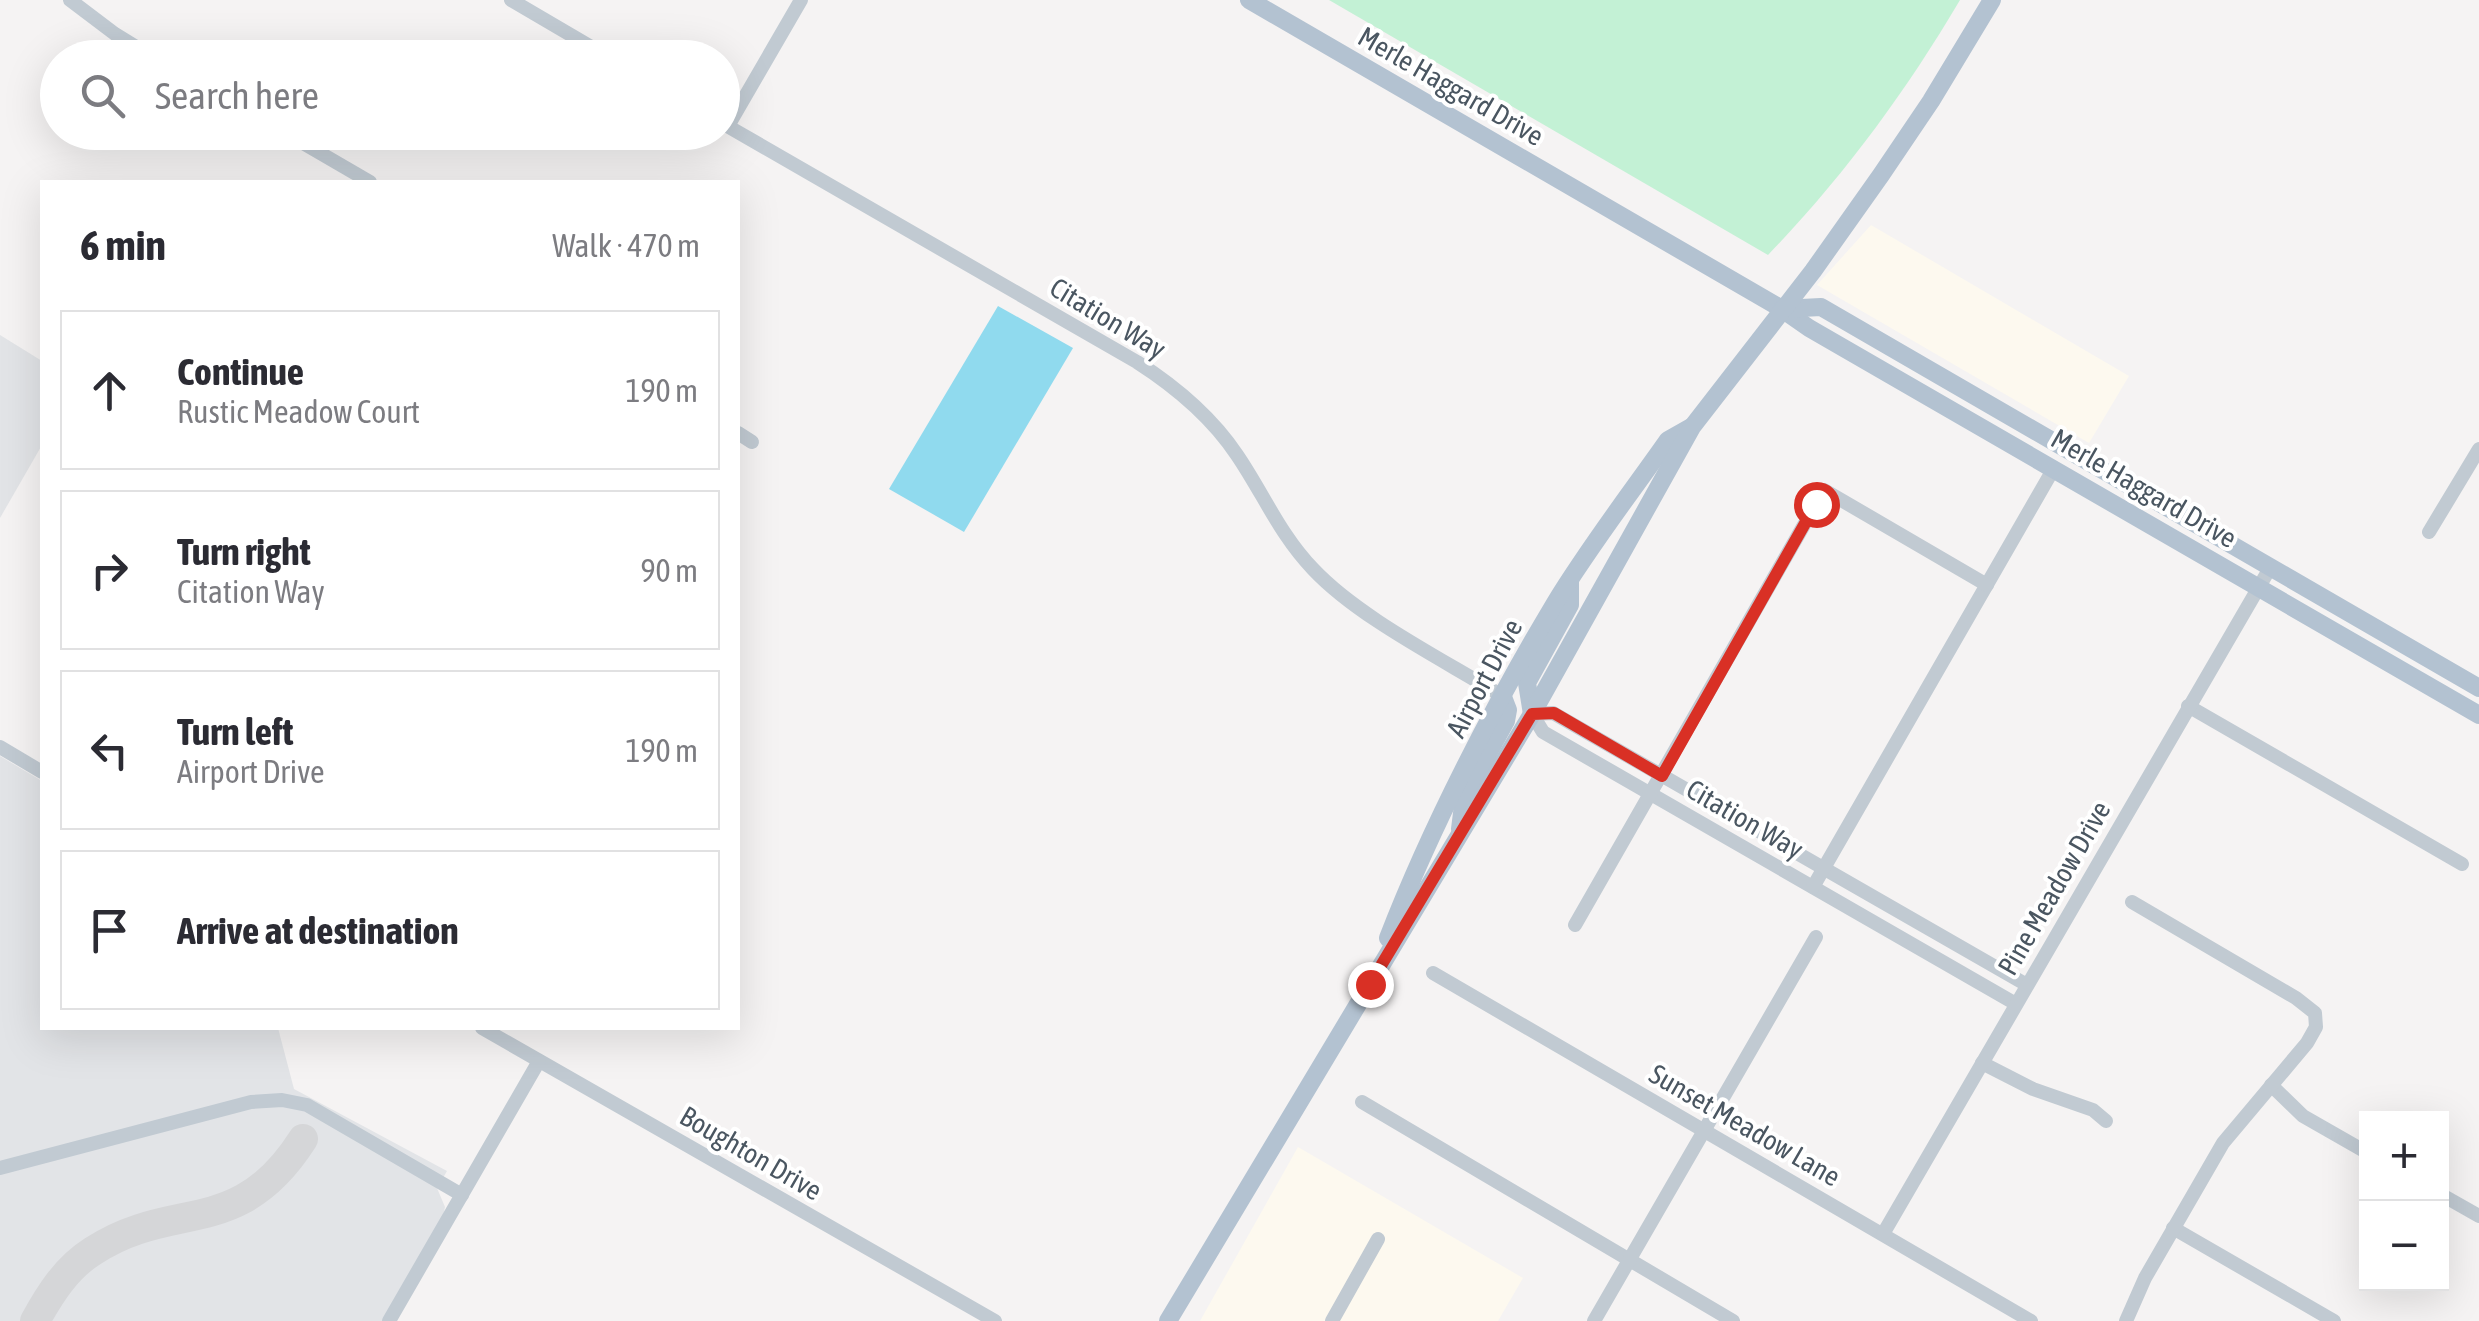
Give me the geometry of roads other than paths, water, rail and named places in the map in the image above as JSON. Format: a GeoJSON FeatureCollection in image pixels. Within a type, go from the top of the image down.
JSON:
{"type":"FeatureCollection","features":[{"type":"Feature","properties":{"kind":"main road","name":"Merle Haggard Drive"},"geometry":{"type":"LineString","coordinates":[[1249,0],[1782,309],[1808,328],[2479,714]]}},
{"type":"Feature","properties":{"kind":"main road","name":"Airport Drive"},"geometry":{"type":"LineString","coordinates":[[1168,1321],[1532,714],[1692,427],[1902,145],[1992,0]]}},
{"type":"Feature","properties":{"kind":"main road","name":"Merle Haggard Drive"},"geometry":{"type":"LineString","coordinates":[[1782,309],[1821,307],[2479,688]]}},
{"type":"Feature","properties":{"kind":"main road","name":"Airport Drive"},"geometry":{"type":"LineString","coordinates":[[1370,984],[1398,912],[1502,696],[1570,582],[1668,440],[1692,427]]}},
{"type":"Feature","properties":{"kind":"main road"},"geometry":{"type":"LineString","coordinates":[[1532,714],[1528,683],[1570,605],[1570,582]]}},
{"type":"Feature","properties":{"kind":"main road"},"geometry":{"type":"LineString","coordinates":[[1460,835],[1464,796],[1506,721],[1508,710],[1502,696]]}},
{"type":"Feature","properties":{"kind":"street"},"geometry":{"type":"LineString","coordinates":[[70,0],[125,40]]}},
{"type":"Feature","properties":{"kind":"street"},"geometry":{"type":"LineString","coordinates":[[510,0],[579,40]]}},
{"type":"Feature","properties":{"kind":"street"},"geometry":{"type":"LineString","coordinates":[[740,99],[800,0]]}},
{"type":"Feature","properties":{"kind":"street","name":"Citation Way"},"geometry":{"type":"LineString","coordinates":[[740,133],[1162,379],[1227,440],[1279,527],[1323,579],[1364,611],[1502,696]]}},
{"type":"Feature","properties":{"kind":"street"},"geometry":{"type":"LineString","coordinates":[[315,150],[367,180]]}},
{"type":"Feature","properties":{"kind":"street"},"geometry":{"type":"LineString","coordinates":[[740,435],[752,442]]}},
{"type":"Feature","properties":{"kind":"street"},"geometry":{"type":"LineString","coordinates":[[2430,532],[2477,455]]}},
{"type":"Feature","properties":{"kind":"street"},"geometry":{"type":"LineString","coordinates":[[1813,887],[2054,468]]}},
{"type":"Feature","properties":{"kind":"street"},"geometry":{"type":"LineString","coordinates":[[1575,925],[1824,490],[1987,585]]}},
{"type":"Feature","properties":{"kind":"street","name":"Pine Meadow Drive"},"geometry":{"type":"LineString","coordinates":[[1883,1234],[2270,568]]}},
{"type":"Feature","properties":{"kind":"street"},"geometry":{"type":"LineString","coordinates":[[2188,706],[2462,864]]}},
{"type":"Feature","properties":{"kind":"street","name":"Citation Way"},"geometry":{"type":"LineString","coordinates":[[2016,1004],[1543,732],[1532,714],[1554,713],[2027,985]]}},
{"type":"Feature","properties":{"kind":"street"},"geometry":{"type":"LineString","coordinates":[[0,748],[40,771]]}},
{"type":"Feature","properties":{"kind":"street"},"geometry":{"type":"LineString","coordinates":[[2126,1321],[2145,1278],[2230,1132],[2307,1043],[2316,1027],[2314,1012],[2296,998],[2132,902]]}},
{"type":"Feature","properties":{"kind":"street"},"geometry":{"type":"LineString","coordinates":[[1594,1321],[1816,937]]}},
{"type":"Feature","properties":{"kind":"street","name":"Sunset Meadow Lane"},"geometry":{"type":"LineString","coordinates":[[1434,973],[2031,1321]]}},
{"type":"Feature","properties":{"kind":"street","name":"Boughton Drive"},"geometry":{"type":"LineString","coordinates":[[486,1030],[995,1321]]}},
{"type":"Feature","properties":{"kind":"street"},"geometry":{"type":"LineString","coordinates":[[390,1321],[540,1061]]}},
{"type":"Feature","properties":{"kind":"street"},"geometry":{"type":"LineString","coordinates":[[1982,1063],[2092,1110],[2106,1121]]}},
{"type":"Feature","properties":{"kind":"street"},"geometry":{"type":"LineString","coordinates":[[2271,1085],[2303,1116],[2359,1148]]}},
{"type":"Feature","properties":{"kind":"street"},"geometry":{"type":"LineString","coordinates":[[0,1168],[251,1102],[282,1100],[320,1112],[462,1195]]}},
{"type":"Feature","properties":{"kind":"street"},"geometry":{"type":"LineString","coordinates":[[1362,1102],[1734,1321]]}},
{"type":"Feature","properties":{"kind":"street"},"geometry":{"type":"LineString","coordinates":[[2449,1199],[2479,1216]]}},
{"type":"Feature","properties":{"kind":"street"},"geometry":{"type":"LineString","coordinates":[[2174,1228],[2334,1321]]}},
{"type":"Feature","properties":{"kind":"street"},"geometry":{"type":"LineString","coordinates":[[1332,1321],[1378,1239]]}},
{"type":"Feature","properties":{"kind":"water"},"geometry":{"type":"Polygon","coordinates":[[[998,306],[1073,348],[964,532],[889,489],[998,306]]]}}]}
